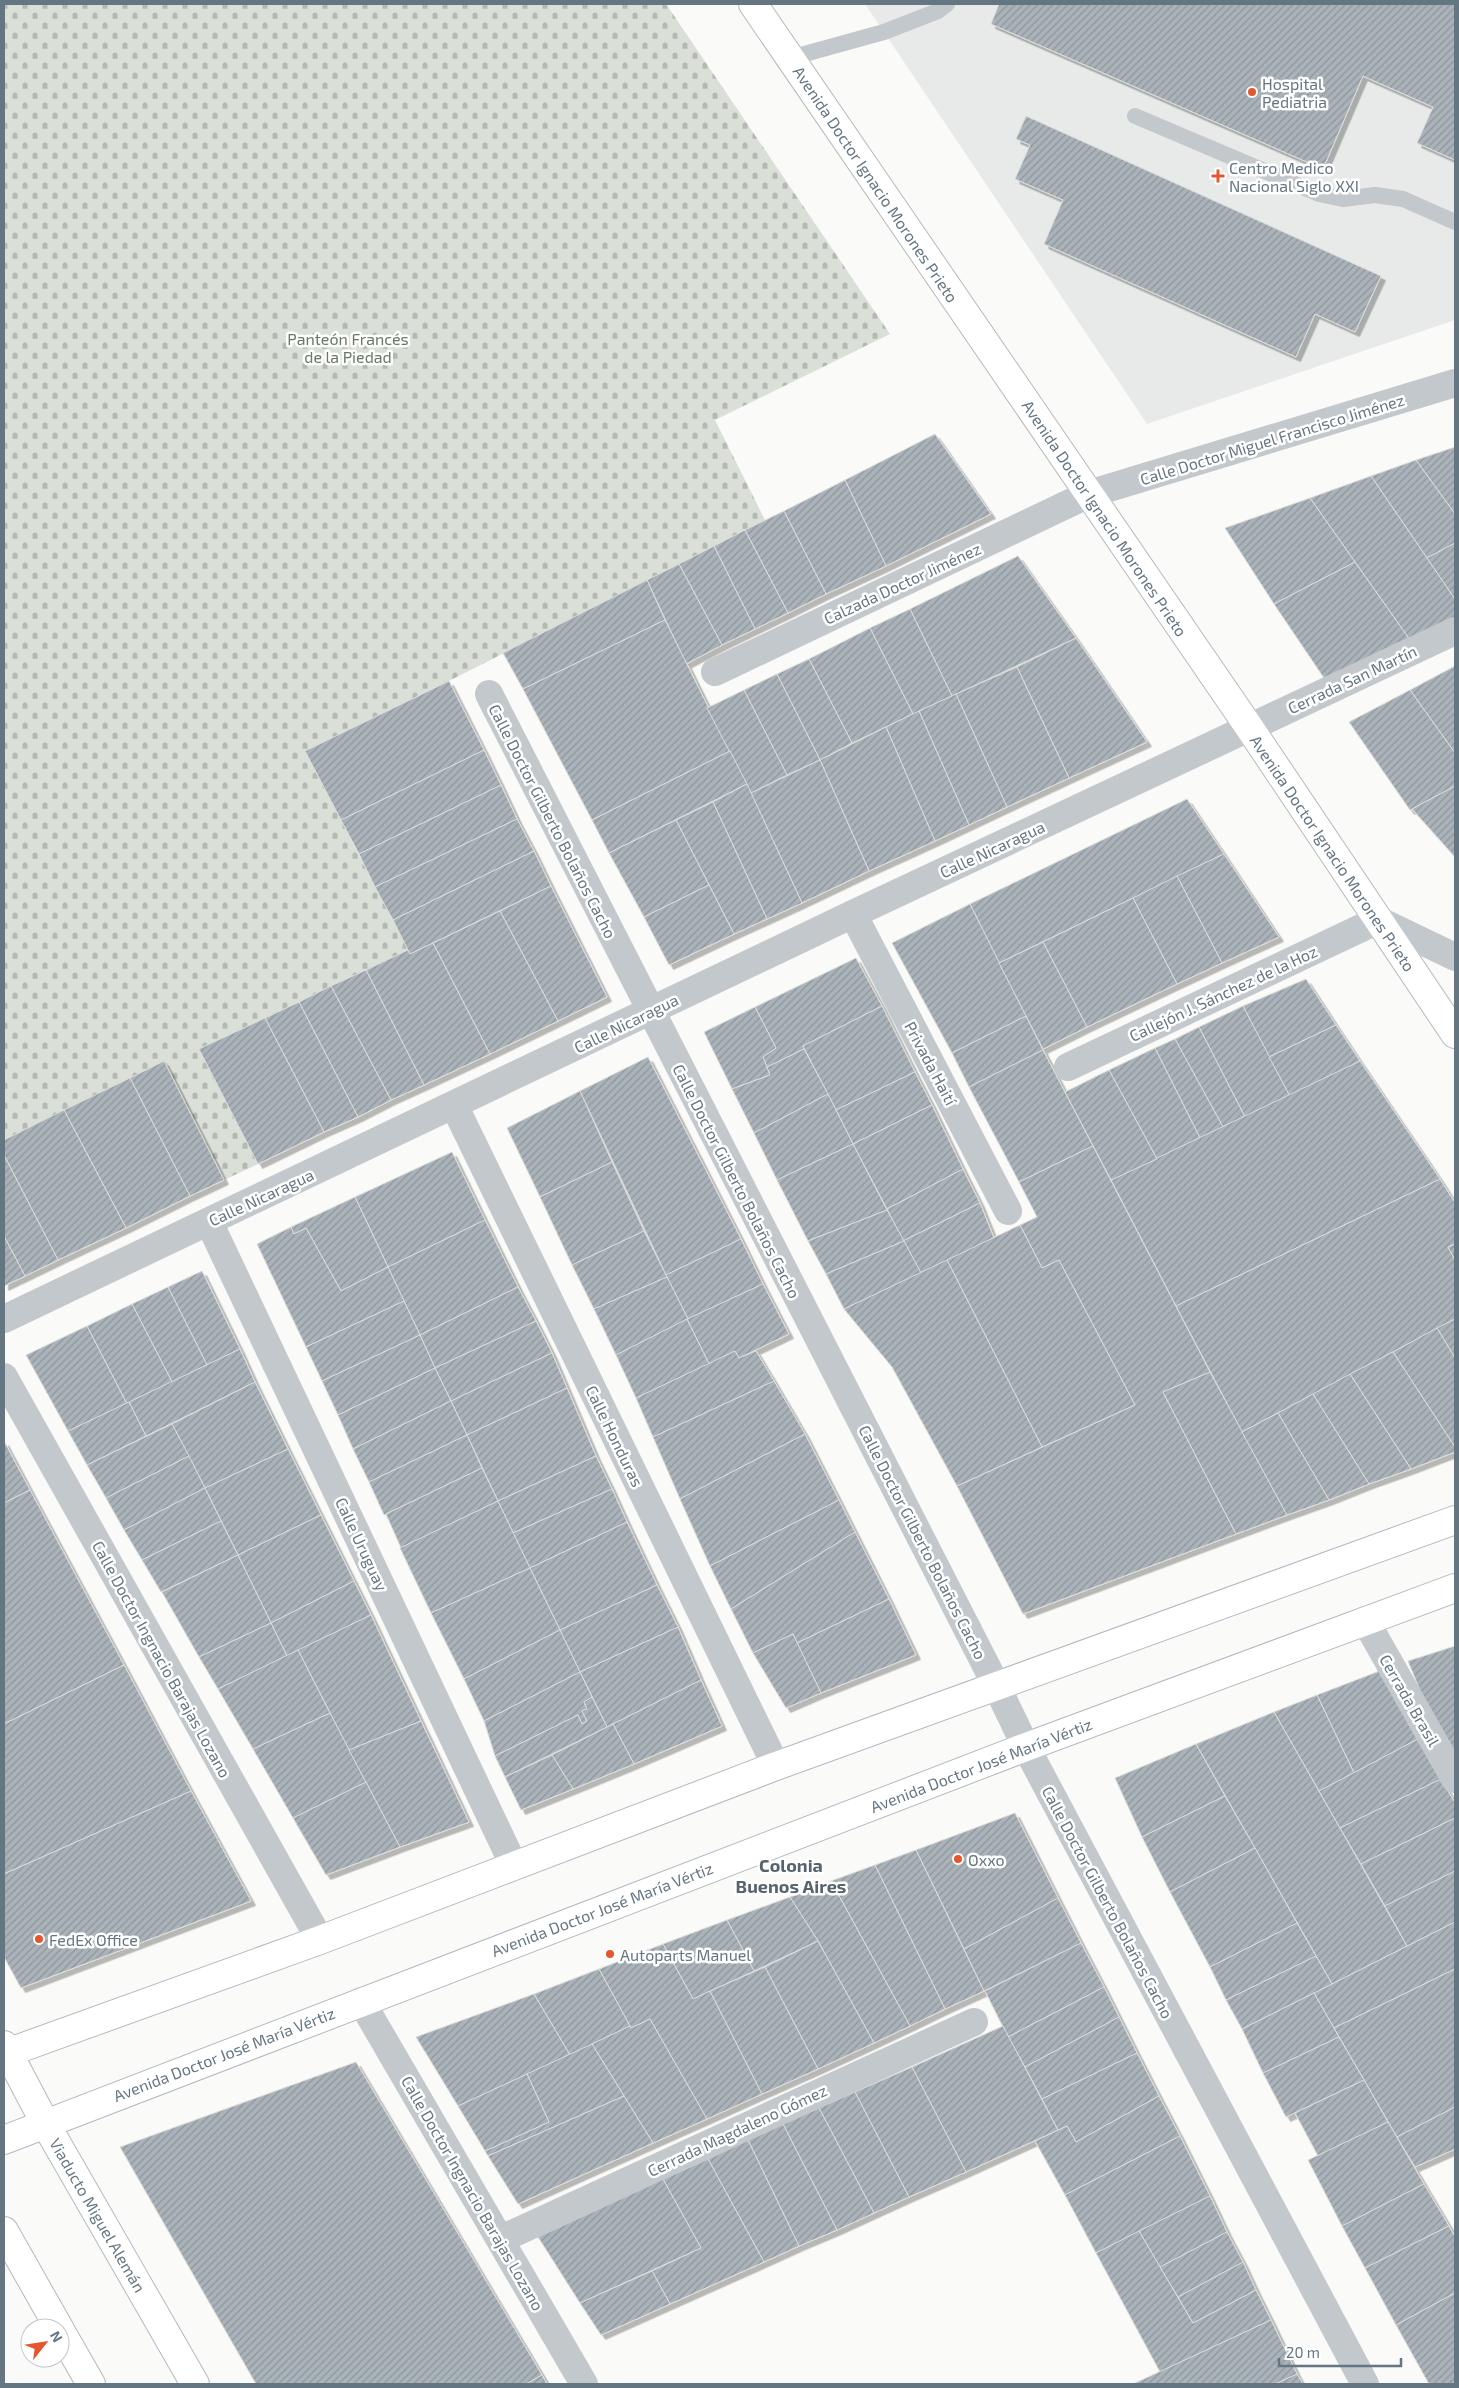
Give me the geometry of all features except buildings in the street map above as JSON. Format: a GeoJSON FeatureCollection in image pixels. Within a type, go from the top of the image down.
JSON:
{"type":"FeatureCollection","features":[{"type":"Feature","properties":{"kind":"main road","name":"Avenida Doctor Ignacio Morones Prieto"},"geometry":{"type":"LineString","coordinates":[[753,4],[1249,728],[1455,1034]]}},
{"type":"Feature","properties":{"kind":"main road"},"geometry":{"type":"LineString","coordinates":[[5,2051],[320,1940],[776,1766],[1455,1520]]}},
{"type":"Feature","properties":{"kind":"main road","name":"Avenida Doctor José María Vértiz"},"geometry":{"type":"LineString","coordinates":[[4,2140],[361,2001],[1026,1747],[1455,1588]]}},
{"type":"Feature","properties":{"kind":"main road","name":"Viaducto Miguel Alemán"},"geometry":{"type":"LineString","coordinates":[[5,2051],[195,2384]]}},
{"type":"Feature","properties":{"kind":"main road"},"geometry":{"type":"LineString","coordinates":[[4,2230],[53,2318]]}},
{"type":"Feature","properties":{"kind":"main road"},"geometry":{"type":"LineString","coordinates":[[70,2348],[91,2384]]}},
{"type":"Feature","properties":{"kind":"street","name":"Calle Doctor Miguel Francisco Jiménez"},"geometry":{"type":"LineString","coordinates":[[1089,494],[1455,383]]}},
{"type":"Feature","properties":{"kind":"street","name":"Calzada Doctor Jiménez"},"geometry":{"type":"LineString","coordinates":[[715,672],[1089,494]]}},
{"type":"Feature","properties":{"kind":"street","name":"Cerrada San Martín"},"geometry":{"type":"LineString","coordinates":[[1249,728],[1455,631]]}},
{"type":"Feature","properties":{"kind":"street","name":"Calle Doctor Gilberto Bolaños Cacho"},"geometry":{"type":"LineString","coordinates":[[490,694],[650,1012],[996,1685],[1026,1747],[1365,2384]]}},
{"type":"Feature","properties":{"kind":"street","name":"Calle Nicaragua"},"geometry":{"type":"LineString","coordinates":[[4,1319],[853,914],[1249,728]]}},
{"type":"Feature","properties":{"kind":"street","name":"Privada Haití"},"geometry":{"type":"LineString","coordinates":[[853,914],[1008,1211]]}},
{"type":"Feature","properties":{"kind":"street"},"geometry":{"type":"LineString","coordinates":[[1378,920],[1455,957]]}},
{"type":"Feature","properties":{"kind":"street","name":"Callejón J. Sánchez de la Hoz"},"geometry":{"type":"LineString","coordinates":[[1068,1067],[1378,920]]}},
{"type":"Feature","properties":{"kind":"street","name":"Calle Honduras"},"geometry":{"type":"LineString","coordinates":[[454,1105],[776,1766]]}},
{"type":"Feature","properties":{"kind":"street","name":"Calle Uruguay"},"geometry":{"type":"LineString","coordinates":[[209,1222],[514,1866]]}},
{"type":"Feature","properties":{"kind":"street","name":"Calle Doctor Ingnacio Barajas Lozano"},"geometry":{"type":"LineString","coordinates":[[4,1377],[320,1940]]}},
{"type":"Feature","properties":{"kind":"street","name":"Cerrada Brasil"},"geometry":{"type":"LineString","coordinates":[[1365,1620],[1455,1779]]}},
{"type":"Feature","properties":{"kind":"street","name":"Calle Doctor Ingnacio Barajas Lozano"},"geometry":{"type":"LineString","coordinates":[[361,2001],[584,2384]]}},
{"type":"Feature","properties":{"kind":"street","name":"Cerrada Magdaleno Gómez"},"geometry":{"type":"LineString","coordinates":[[501,2239],[974,2022]]}},
{"type":"Feature","properties":{"kind":"lane"},"geometry":{"type":"LineString","coordinates":[[790,58],[884,32],[938,11],[947,4]]}},
{"type":"Feature","properties":{"kind":"lane"},"geometry":{"type":"LineString","coordinates":[[1135,116],[1319,194],[1343,198],[1375,195],[1403,199],[1455,222]]}},
{"type":"Feature","properties":{"kind":"shaded area","name":"Centro Medico Nacional Siglo XXI"},"geometry":{"type":"Polygon","coordinates":[[[865,4],[1455,4],[1455,320],[1147,424],[865,4]]]}},
{"type":"Feature","properties":{"kind":"green space","name":"Panteón Francés de la Piedad"},"geometry":{"type":"Polygon","coordinates":[[[4,4],[666,4],[890,334],[715,420],[765,520],[449,681],[305,751],[408,950],[199,1049],[258,1164],[224,1180],[164,1062],[4,1140],[4,4]]]}},
{"type":"Feature","properties":{"kind":"place","name":"Hospital Pediatria"},"geometry":{"type":"Point","coordinates":[1252,92]}},
{"type":"Feature","properties":{"kind":"place","name":"Centro Medico Nacional Siglo XXI"},"geometry":{"type":"Point","coordinates":[1218,176]}},
{"type":"Feature","properties":{"kind":"place","name":"Oxxo"},"geometry":{"type":"Point","coordinates":[958,1859]}},
{"type":"Feature","properties":{"kind":"place","name":"FedEx Office"},"geometry":{"type":"Point","coordinates":[39,1939]}},
{"type":"Feature","properties":{"kind":"place","name":"Autoparts Manuel"},"geometry":{"type":"Point","coordinates":[610,1954]}},
{"type":"Feature","properties":{"kind":"district","name":"Colonia Buenos Aires"},"geometry":{"type":"Point","coordinates":[791,1875]}}]}
